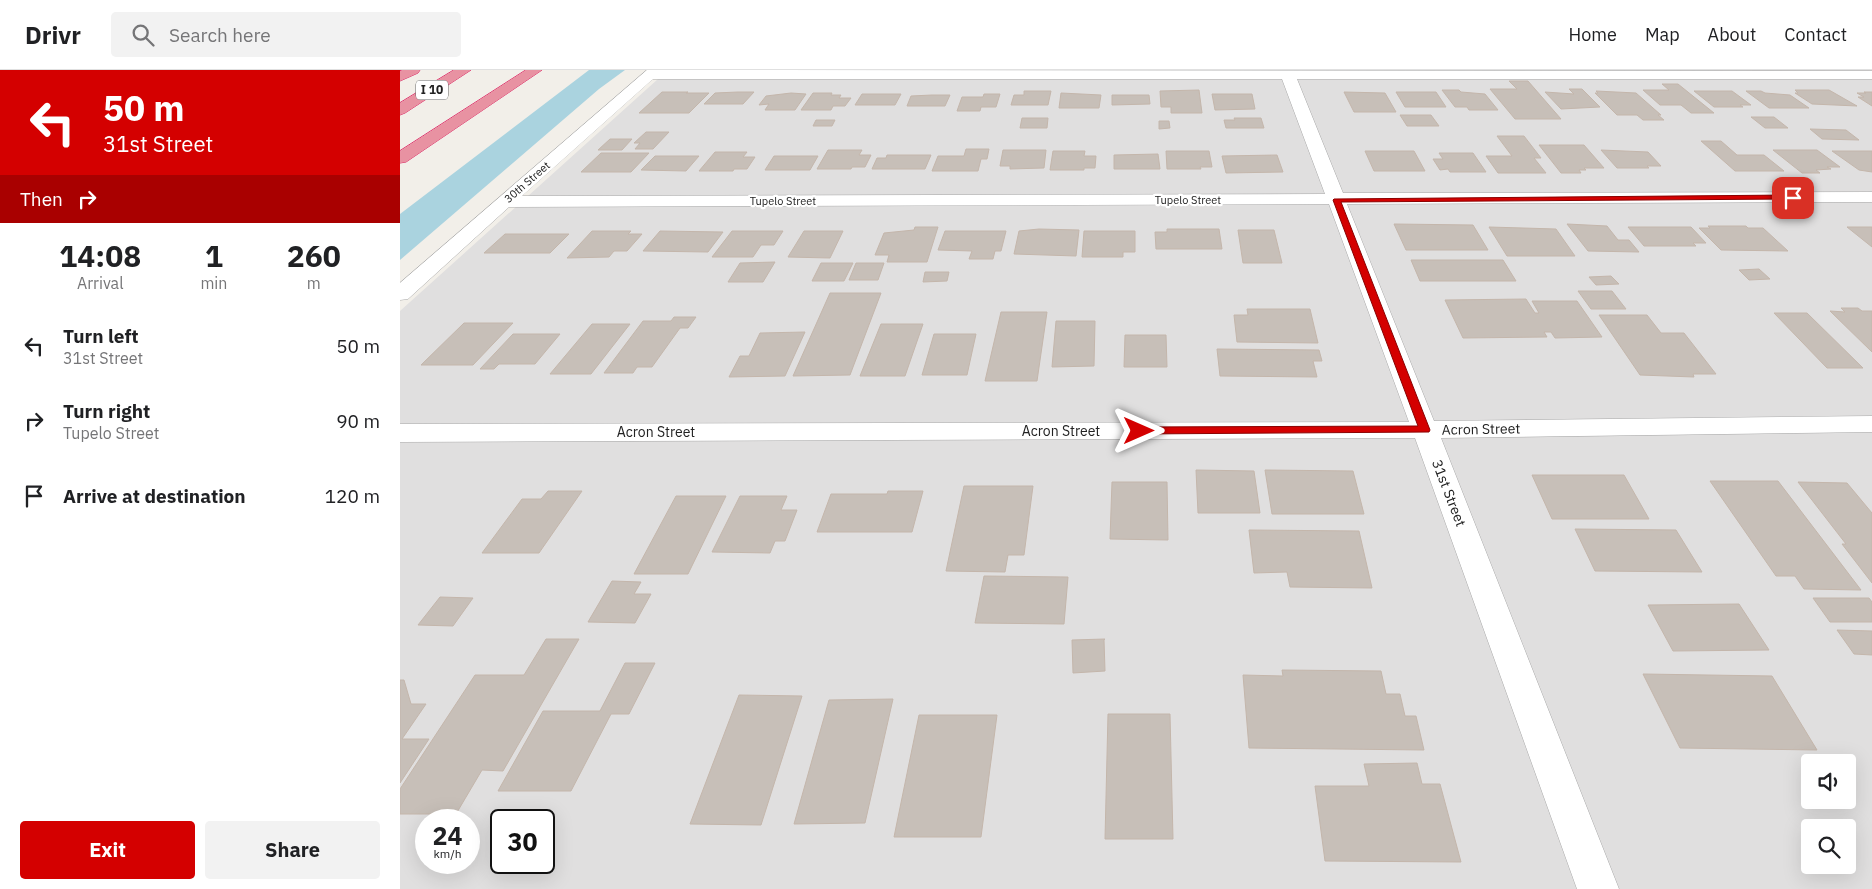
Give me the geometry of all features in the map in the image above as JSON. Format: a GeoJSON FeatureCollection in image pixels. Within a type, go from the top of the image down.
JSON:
{"type":"FeatureCollection","features":[{"type":"Feature","properties":{"kind":"highway"},"geometry":{"type":"LineString","coordinates":[[400,78],[413,70]]}},
{"type":"Feature","properties":{"kind":"highway","name":"I 10"},"geometry":{"type":"LineString","coordinates":[[400,110],[464,70]]}},
{"type":"Feature","properties":{"kind":"highway"},"geometry":{"type":"LineString","coordinates":[[400,158],[535,70]]}},
{"type":"Feature","properties":{"kind":"street"},"geometry":{"type":"LineString","coordinates":[[652,73],[1286,72],[1872,75]]}},
{"type":"Feature","properties":{"kind":"street","name":"31st Street"},"geometry":{"type":"LineString","coordinates":[[1286,72],[1425,430],[1598,889]]}},
{"type":"Feature","properties":{"kind":"street","name":"30th Street"},"geometry":{"type":"LineString","coordinates":[[400,294],[652,73]]}},
{"type":"Feature","properties":{"kind":"street","name":"Tupelo Street"},"geometry":{"type":"LineString","coordinates":[[505,202],[1872,197]]}},
{"type":"Feature","properties":{"kind":"street","name":"Acron Street"},"geometry":{"type":"LineString","coordinates":[[400,433],[1425,430],[1872,424]]}},
{"type":"Feature","properties":{"kind":"shaded area"},"geometry":{"type":"Polygon","coordinates":[[[668,70],[1872,70],[1872,889],[400,889],[400,311],[668,70]]]}},
{"type":"Feature","properties":{"kind":"water"},"geometry":{"type":"Polygon","coordinates":[[[589,70],[625,70],[599,89],[400,260],[400,214],[589,70]]]}},
{"type":"Feature","properties":{"kind":"building"},"geometry":{"type":"Polygon","coordinates":[[[1509,81],[1528,81],[1561,119],[1515,119],[1490,89],[1517,89],[1509,81]]]}},
{"type":"Feature","properties":{"kind":"building"},"geometry":{"type":"Polygon","coordinates":[[[1662,84],[1678,84],[1714,113],[1691,113],[1681,105],[1660,105],[1643,90],[1669,90],[1662,84]]]}},
{"type":"Feature","properties":{"kind":"building"},"geometry":{"type":"Polygon","coordinates":[[[1569,89],[1582,89],[1600,107],[1561,109],[1545,92],[1574,94],[1569,89]]]}},
{"type":"Feature","properties":{"kind":"building"},"geometry":{"type":"Polygon","coordinates":[[[1199,90],[1202,113],[1171,113],[1171,107],[1161,107],[1160,91],[1199,90]]]}},
{"type":"Feature","properties":{"kind":"building"},"geometry":{"type":"Polygon","coordinates":[[[1442,90],[1459,90],[1461,92],[1485,94],[1498,110],[1469,110],[1467,107],[1455,107],[1442,90]]]}},
{"type":"Feature","properties":{"kind":"building"},"geometry":{"type":"Polygon","coordinates":[[[1795,90],[1829,90],[1857,106],[1812,104],[1795,93],[1798,93],[1795,90]]]}},
{"type":"Feature","properties":{"kind":"building"},"geometry":{"type":"Polygon","coordinates":[[[1024,91],[1051,91],[1048,105],[1011,105],[1014,95],[1024,95],[1024,91]]]}},
{"type":"Feature","properties":{"kind":"building"},"geometry":{"type":"Polygon","coordinates":[[[1596,91],[1636,93],[1661,115],[1658,115],[1664,120],[1643,120],[1637,115],[1617,115],[1595,93],[1598,93],[1596,91]]]}},
{"type":"Feature","properties":{"kind":"building"},"geometry":{"type":"Polygon","coordinates":[[[1694,91],[1732,91],[1751,105],[1740,105],[1743,107],[1714,107],[1694,91]]]}},
{"type":"Feature","properties":{"kind":"building"},"geometry":{"type":"Polygon","coordinates":[[[1746,91],[1790,95],[1809,108],[1769,108],[1746,91]]]}},
{"type":"Feature","properties":{"kind":"building"},"geometry":{"type":"Polygon","coordinates":[[[662,92],[709,93],[689,113],[639,113],[662,92]]]}},
{"type":"Feature","properties":{"kind":"building"},"geometry":{"type":"Polygon","coordinates":[[[754,92],[743,104],[704,104],[715,93],[754,92]]]}},
{"type":"Feature","properties":{"kind":"building"},"geometry":{"type":"Polygon","coordinates":[[[1344,92],[1385,93],[1396,112],[1354,112],[1344,92]]]}},
{"type":"Feature","properties":{"kind":"building"},"geometry":{"type":"Polygon","coordinates":[[[1396,92],[1436,92],[1446,107],[1405,107],[1396,92]]]}},
{"type":"Feature","properties":{"kind":"building"},"geometry":{"type":"Polygon","coordinates":[[[1864,92],[1872,92],[1872,106],[1858,97],[1864,97],[1857,93],[1866,93],[1864,92]]]}},
{"type":"Feature","properties":{"kind":"building"},"geometry":{"type":"Polygon","coordinates":[[[791,93],[806,94],[795,110],[765,110],[769,104],[759,105],[766,96],[791,93]]]}},
{"type":"Feature","properties":{"kind":"building"},"geometry":{"type":"Polygon","coordinates":[[[813,93],[832,93],[831,95],[841,95],[839,98],[851,98],[845,106],[833,106],[831,110],[801,110],[813,93]]]}},
{"type":"Feature","properties":{"kind":"building"},"geometry":{"type":"Polygon","coordinates":[[[1061,93],[1101,95],[1099,108],[1059,108],[1061,93]]]}},
{"type":"Feature","properties":{"kind":"building"},"geometry":{"type":"Polygon","coordinates":[[[862,94],[901,94],[895,105],[855,105],[862,94]]]}},
{"type":"Feature","properties":{"kind":"building"},"geometry":{"type":"Polygon","coordinates":[[[984,94],[1000,94],[996,107],[981,107],[980,111],[957,111],[962,97],[983,97],[984,94]]]}},
{"type":"Feature","properties":{"kind":"building"},"geometry":{"type":"Polygon","coordinates":[[[1212,94],[1252,94],[1255,109],[1215,110],[1212,94]]]}},
{"type":"Feature","properties":{"kind":"building"},"geometry":{"type":"Polygon","coordinates":[[[950,95],[945,106],[907,106],[911,96],[950,95]]]}},
{"type":"Feature","properties":{"kind":"building"},"geometry":{"type":"Polygon","coordinates":[[[1112,95],[1149,95],[1150,104],[1112,105],[1112,95]]]}},
{"type":"Feature","properties":{"kind":"building"},"geometry":{"type":"Polygon","coordinates":[[[1400,115],[1431,115],[1439,126],[1407,126],[1400,115]]]}},
{"type":"Feature","properties":{"kind":"building"},"geometry":{"type":"Polygon","coordinates":[[[1751,117],[1774,117],[1788,128],[1765,128],[1751,117]]]}},
{"type":"Feature","properties":{"kind":"building"},"geometry":{"type":"Polygon","coordinates":[[[1022,118],[1048,118],[1047,128],[1020,128],[1022,118]]]}},
{"type":"Feature","properties":{"kind":"building"},"geometry":{"type":"Polygon","coordinates":[[[1234,118],[1261,118],[1264,128],[1226,128],[1224,120],[1235,120],[1234,118]]]}},
{"type":"Feature","properties":{"kind":"building"},"geometry":{"type":"Polygon","coordinates":[[[816,120],[835,120],[832,126],[813,126],[816,120]]]}},
{"type":"Feature","properties":{"kind":"building"},"geometry":{"type":"Polygon","coordinates":[[[1159,121],[1169,121],[1170,128],[1159,129],[1159,121]]]}},
{"type":"Feature","properties":{"kind":"building"},"geometry":{"type":"Polygon","coordinates":[[[1810,129],[1846,130],[1859,140],[1822,139],[1810,129]]]}},
{"type":"Feature","properties":{"kind":"building"},"geometry":{"type":"Polygon","coordinates":[[[646,132],[669,132],[653,149],[635,149],[640,143],[634,143],[646,132]]]}},
{"type":"Feature","properties":{"kind":"building"},"geometry":{"type":"Polygon","coordinates":[[[1497,136],[1524,136],[1541,158],[1534,158],[1546,173],[1498,173],[1486,156],[1512,156],[1497,136]]]}},
{"type":"Feature","properties":{"kind":"building"},"geometry":{"type":"Polygon","coordinates":[[[610,139],[632,139],[622,150],[598,150],[610,139]]]}},
{"type":"Feature","properties":{"kind":"building"},"geometry":{"type":"Polygon","coordinates":[[[1701,141],[1721,141],[1737,155],[1764,155],[1784,171],[1735,171],[1701,141]]]}},
{"type":"Feature","properties":{"kind":"building"},"geometry":{"type":"Polygon","coordinates":[[[1539,145],[1584,145],[1604,168],[1584,168],[1586,170],[1579,170],[1581,173],[1561,173],[1539,145]]]}},
{"type":"Feature","properties":{"kind":"building"},"geometry":{"type":"Polygon","coordinates":[[[966,149],[989,149],[987,159],[981,159],[978,171],[932,171],[938,156],[964,156],[966,149]]]}},
{"type":"Feature","properties":{"kind":"building"},"geometry":{"type":"Polygon","coordinates":[[[828,150],[862,150],[859,155],[871,155],[865,167],[817,169],[828,150]]]}},
{"type":"Feature","properties":{"kind":"building"},"geometry":{"type":"Polygon","coordinates":[[[1003,150],[1046,150],[1044,168],[1010,169],[1010,166],[1000,166],[1003,150]]]}},
{"type":"Feature","properties":{"kind":"building"},"geometry":{"type":"Polygon","coordinates":[[[1601,150],[1648,152],[1661,166],[1617,168],[1601,150]]]}},
{"type":"Feature","properties":{"kind":"building"},"geometry":{"type":"Polygon","coordinates":[[[1773,150],[1817,150],[1840,167],[1827,167],[1831,169],[1816,170],[1820,173],[1802,173],[1773,150]]]}},
{"type":"Feature","properties":{"kind":"building"},"geometry":{"type":"Polygon","coordinates":[[[1053,151],[1085,151],[1084,156],[1096,156],[1095,168],[1084,168],[1084,170],[1050,170],[1053,151]]]}},
{"type":"Feature","properties":{"kind":"building"},"geometry":{"type":"Polygon","coordinates":[[[1166,151],[1209,151],[1212,167],[1200,167],[1201,169],[1167,169],[1166,151]]]}},
{"type":"Feature","properties":{"kind":"building"},"geometry":{"type":"Polygon","coordinates":[[[1365,151],[1414,151],[1425,171],[1374,171],[1365,151]]]}},
{"type":"Feature","properties":{"kind":"building"},"geometry":{"type":"Polygon","coordinates":[[[1832,151],[1872,151],[1872,172],[1859,170],[1832,151]]]}},
{"type":"Feature","properties":{"kind":"building"},"geometry":{"type":"Polygon","coordinates":[[[715,152],[747,152],[743,157],[755,157],[747,169],[699,171],[715,152]]]}},
{"type":"Feature","properties":{"kind":"building"},"geometry":{"type":"Polygon","coordinates":[[[601,153],[649,153],[631,172],[581,172],[601,153]]]}},
{"type":"Feature","properties":{"kind":"building"},"geometry":{"type":"Polygon","coordinates":[[[1439,153],[1473,153],[1486,172],[1450,172],[1448,169],[1440,170],[1433,159],[1443,159],[1439,153]]]}},
{"type":"Feature","properties":{"kind":"building"},"geometry":{"type":"Polygon","coordinates":[[[1158,154],[1160,169],[1114,169],[1114,155],[1158,154]]]}},
{"type":"Feature","properties":{"kind":"building"},"geometry":{"type":"Polygon","coordinates":[[[887,155],[931,155],[925,169],[872,169],[877,158],[886,158],[887,155]]]}},
{"type":"Feature","properties":{"kind":"building"},"geometry":{"type":"Polygon","coordinates":[[[1277,155],[1283,172],[1226,173],[1222,156],[1277,155]]]}},
{"type":"Feature","properties":{"kind":"building"},"geometry":{"type":"Polygon","coordinates":[[[655,156],[699,156],[686,171],[641,170],[655,156]]]}},
{"type":"Feature","properties":{"kind":"building"},"geometry":{"type":"Polygon","coordinates":[[[774,156],[818,156],[810,170],[765,170],[774,156]]]}},
{"type":"Feature","properties":{"kind":"building"},"geometry":{"type":"Polygon","coordinates":[[[1394,224],[1473,225],[1488,250],[1406,250],[1394,224]]]}},
{"type":"Feature","properties":{"kind":"building"},"geometry":{"type":"Polygon","coordinates":[[[1567,224],[1607,226],[1618,240],[1629,240],[1639,252],[1588,251],[1567,224]]]}},
{"type":"Feature","properties":{"kind":"building"},"geometry":{"type":"Polygon","coordinates":[[[1708,226],[1763,228],[1788,251],[1721,250],[1699,228],[1710,228],[1708,226]]]}},
{"type":"Feature","properties":{"kind":"building"},"geometry":{"type":"Polygon","coordinates":[[[915,227],[938,227],[927,262],[887,262],[889,255],[875,255],[884,233],[914,230],[915,227]]]}},
{"type":"Feature","properties":{"kind":"building"},"geometry":{"type":"Polygon","coordinates":[[[1489,227],[1556,229],[1575,256],[1507,256],[1489,227]]]}},
{"type":"Feature","properties":{"kind":"building"},"geometry":{"type":"Polygon","coordinates":[[[1628,227],[1691,227],[1706,243],[1693,243],[1696,246],[1644,246],[1628,227]]]}},
{"type":"Feature","properties":{"kind":"building"},"geometry":{"type":"Polygon","coordinates":[[[1847,227],[1872,227],[1872,247],[1847,227]]]}},
{"type":"Feature","properties":{"kind":"building"},"geometry":{"type":"Polygon","coordinates":[[[1039,229],[1079,230],[1076,256],[1014,254],[1019,231],[1039,229]]]}},
{"type":"Feature","properties":{"kind":"building"},"geometry":{"type":"Polygon","coordinates":[[[1167,229],[1219,229],[1222,249],[1156,249],[1155,232],[1167,232],[1167,229]]]}},
{"type":"Feature","properties":{"kind":"building"},"geometry":{"type":"Polygon","coordinates":[[[1238,230],[1274,230],[1282,263],[1243,263],[1238,230]]]}},
{"type":"Feature","properties":{"kind":"building"},"geometry":{"type":"Polygon","coordinates":[[[592,231],[631,231],[628,234],[642,234],[627,251],[614,251],[609,257],[567,258],[592,231]]]}},
{"type":"Feature","properties":{"kind":"building"},"geometry":{"type":"Polygon","coordinates":[[[660,231],[723,232],[708,252],[643,251],[660,231]]]}},
{"type":"Feature","properties":{"kind":"building"},"geometry":{"type":"Polygon","coordinates":[[[732,231],[783,231],[774,245],[761,245],[753,257],[712,257],[732,231]]]}},
{"type":"Feature","properties":{"kind":"building"},"geometry":{"type":"Polygon","coordinates":[[[804,231],[843,231],[830,258],[788,257],[804,231]]]}},
{"type":"Feature","properties":{"kind":"building"},"geometry":{"type":"Polygon","coordinates":[[[945,231],[1006,231],[1001,251],[995,251],[993,259],[969,259],[972,251],[938,250],[945,231]]]}},
{"type":"Feature","properties":{"kind":"building"},"geometry":{"type":"Polygon","coordinates":[[[1084,231],[1135,231],[1135,252],[1123,252],[1123,257],[1082,257],[1084,231]]]}},
{"type":"Feature","properties":{"kind":"building"},"geometry":{"type":"Polygon","coordinates":[[[505,234],[569,234],[550,253],[484,253],[505,234]]]}},
{"type":"Feature","properties":{"kind":"building"},"geometry":{"type":"Polygon","coordinates":[[[1411,260],[1503,260],[1516,281],[1420,281],[1411,260]]]}},
{"type":"Feature","properties":{"kind":"building"},"geometry":{"type":"Polygon","coordinates":[[[775,262],[763,282],[728,282],[740,263],[775,262]]]}},
{"type":"Feature","properties":{"kind":"building"},"geometry":{"type":"Polygon","coordinates":[[[821,263],[853,263],[844,281],[812,281],[821,263]]]}},
{"type":"Feature","properties":{"kind":"building"},"geometry":{"type":"Polygon","coordinates":[[[856,263],[884,263],[878,280],[849,280],[856,263]]]}},
{"type":"Feature","properties":{"kind":"building"},"geometry":{"type":"Polygon","coordinates":[[[1759,269],[1770,279],[1749,280],[1739,270],[1759,269]]]}},
{"type":"Feature","properties":{"kind":"building"},"geometry":{"type":"Polygon","coordinates":[[[925,272],[949,272],[947,281],[923,282],[925,272]]]}},
{"type":"Feature","properties":{"kind":"building"},"geometry":{"type":"Polygon","coordinates":[[[1611,276],[1619,284],[1596,285],[1589,277],[1611,276]]]}},
{"type":"Feature","properties":{"kind":"building"},"geometry":{"type":"Polygon","coordinates":[[[1578,291],[1612,291],[1626,309],[1591,309],[1578,291]]]}},
{"type":"Feature","properties":{"kind":"building"},"geometry":{"type":"Polygon","coordinates":[[[830,293],[881,293],[850,375],[793,376],[830,293]]]}},
{"type":"Feature","properties":{"kind":"building"},"geometry":{"type":"Polygon","coordinates":[[[1526,299],[1535,313],[1539,313],[1532,301],[1577,301],[1602,337],[1555,338],[1551,332],[1544,332],[1547,337],[1463,338],[1445,300],[1526,299]]]}},
{"type":"Feature","properties":{"kind":"building"},"geometry":{"type":"Polygon","coordinates":[[[1841,308],[1858,308],[1862,311],[1872,311],[1872,352],[1830,311],[1845,312],[1841,308]]]}},
{"type":"Feature","properties":{"kind":"building"},"geometry":{"type":"Polygon","coordinates":[[[1247,309],[1310,309],[1318,343],[1237,342],[1234,315],[1248,315],[1247,309]]]}},
{"type":"Feature","properties":{"kind":"building"},"geometry":{"type":"Polygon","coordinates":[[[1001,312],[1047,312],[1037,381],[985,381],[1001,312]]]}},
{"type":"Feature","properties":{"kind":"building"},"geometry":{"type":"Polygon","coordinates":[[[1774,313],[1807,313],[1863,368],[1827,368],[1774,313]]]}},
{"type":"Feature","properties":{"kind":"building"},"geometry":{"type":"Polygon","coordinates":[[[1599,315],[1647,315],[1661,333],[1684,333],[1716,374],[1693,374],[1694,377],[1640,375],[1599,315]]]}},
{"type":"Feature","properties":{"kind":"building"},"geometry":{"type":"Polygon","coordinates":[[[674,317],[696,317],[688,328],[680,328],[652,367],[637,367],[633,373],[604,373],[643,321],[671,321],[674,317]]]}},
{"type":"Feature","properties":{"kind":"building"},"geometry":{"type":"Polygon","coordinates":[[[1056,321],[1095,321],[1094,366],[1052,367],[1056,321]]]}},
{"type":"Feature","properties":{"kind":"building"},"geometry":{"type":"Polygon","coordinates":[[[464,323],[513,323],[473,365],[421,365],[464,323]]]}},
{"type":"Feature","properties":{"kind":"building"},"geometry":{"type":"Polygon","coordinates":[[[592,324],[630,324],[591,374],[550,374],[592,324]]]}},
{"type":"Feature","properties":{"kind":"building"},"geometry":{"type":"Polygon","coordinates":[[[881,324],[923,324],[905,376],[860,376],[881,324]]]}},
{"type":"Feature","properties":{"kind":"building"},"geometry":{"type":"Polygon","coordinates":[[[805,332],[785,376],[729,377],[740,356],[749,356],[760,333],[805,332]]]}},
{"type":"Feature","properties":{"kind":"building"},"geometry":{"type":"Polygon","coordinates":[[[513,334],[560,334],[535,364],[499,364],[494,369],[480,369],[513,334]]]}},
{"type":"Feature","properties":{"kind":"building"},"geometry":{"type":"Polygon","coordinates":[[[934,334],[976,334],[967,375],[922,375],[934,334]]]}},
{"type":"Feature","properties":{"kind":"building"},"geometry":{"type":"Polygon","coordinates":[[[1125,335],[1166,335],[1167,367],[1124,367],[1125,335]]]}},
{"type":"Feature","properties":{"kind":"building"},"geometry":{"type":"Polygon","coordinates":[[[1217,349],[1319,350],[1322,361],[1313,361],[1317,377],[1220,376],[1217,349]]]}},
{"type":"Feature","properties":{"kind":"building"},"geometry":{"type":"Polygon","coordinates":[[[1196,470],[1254,471],[1260,513],[1198,513],[1196,470]]]}},
{"type":"Feature","properties":{"kind":"building"},"geometry":{"type":"Polygon","coordinates":[[[1265,470],[1353,471],[1364,514],[1272,514],[1265,470]]]}},
{"type":"Feature","properties":{"kind":"building"},"geometry":{"type":"Polygon","coordinates":[[[1532,475],[1624,475],[1649,519],[1552,519],[1532,475]]]}},
{"type":"Feature","properties":{"kind":"building"},"geometry":{"type":"Polygon","coordinates":[[[1710,481],[1778,481],[1861,590],[1804,589],[1795,576],[1776,576],[1710,481]]]}},
{"type":"Feature","properties":{"kind":"building"},"geometry":{"type":"Polygon","coordinates":[[[1112,482],[1167,482],[1168,540],[1110,539],[1112,482]]]}},
{"type":"Feature","properties":{"kind":"building"},"geometry":{"type":"Polygon","coordinates":[[[1798,482],[1847,483],[1872,513],[1872,583],[1842,544],[1846,544],[1798,482]]]}},
{"type":"Feature","properties":{"kind":"building"},"geometry":{"type":"Polygon","coordinates":[[[964,486],[1033,486],[1024,555],[1008,555],[1005,572],[946,571],[964,486]]]}},
{"type":"Feature","properties":{"kind":"building"},"geometry":{"type":"Polygon","coordinates":[[[548,491],[582,491],[539,553],[482,553],[522,499],[541,499],[548,491]]]}},
{"type":"Feature","properties":{"kind":"building"},"geometry":{"type":"Polygon","coordinates":[[[888,491],[923,491],[912,532],[817,532],[831,494],[887,494],[888,491]]]}},
{"type":"Feature","properties":{"kind":"building"},"geometry":{"type":"Polygon","coordinates":[[[676,496],[726,496],[688,574],[634,574],[676,496]]]}},
{"type":"Feature","properties":{"kind":"building"},"geometry":{"type":"Polygon","coordinates":[[[740,496],[787,496],[781,510],[797,510],[785,541],[775,541],[770,553],[712,552],[740,496]]]}},
{"type":"Feature","properties":{"kind":"building"},"geometry":{"type":"Polygon","coordinates":[[[1575,529],[1676,530],[1702,572],[1595,571],[1575,529]]]}},
{"type":"Feature","properties":{"kind":"building"},"geometry":{"type":"Polygon","coordinates":[[[1249,530],[1359,531],[1372,588],[1290,587],[1287,572],[1254,573],[1249,530]]]}},
{"type":"Feature","properties":{"kind":"building"},"geometry":{"type":"Polygon","coordinates":[[[984,576],[1068,577],[1064,624],[975,623],[984,576]]]}},
{"type":"Feature","properties":{"kind":"building"},"geometry":{"type":"Polygon","coordinates":[[[612,581],[641,582],[634,594],[651,594],[635,623],[588,622],[612,581]]]}},
{"type":"Feature","properties":{"kind":"building"},"geometry":{"type":"Polygon","coordinates":[[[440,597],[473,598],[453,626],[418,625],[440,597]]]}},
{"type":"Feature","properties":{"kind":"building"},"geometry":{"type":"Polygon","coordinates":[[[1813,598],[1869,598],[1872,602],[1872,622],[1830,622],[1813,598]]]}},
{"type":"Feature","properties":{"kind":"building"},"geometry":{"type":"Polygon","coordinates":[[[1739,604],[1769,650],[1673,651],[1648,605],[1739,604]]]}},
{"type":"Feature","properties":{"kind":"building"},"geometry":{"type":"Polygon","coordinates":[[[1837,630],[1872,631],[1872,655],[1854,654],[1837,630]]]}},
{"type":"Feature","properties":{"kind":"building"},"geometry":{"type":"Polygon","coordinates":[[[546,639],[579,639],[503,771],[482,770],[459,809],[415,809],[415,814],[400,814],[400,789],[475,675],[524,675],[546,639]]]}},
{"type":"Feature","properties":{"kind":"building"},"geometry":{"type":"Polygon","coordinates":[[[1105,639],[1105,671],[1073,673],[1072,640],[1105,639]]]}},
{"type":"Feature","properties":{"kind":"building"},"geometry":{"type":"Polygon","coordinates":[[[625,663],[655,663],[629,714],[611,714],[571,791],[498,791],[543,711],[600,711],[625,663]]]}},
{"type":"Feature","properties":{"kind":"building"},"geometry":{"type":"Polygon","coordinates":[[[1282,670],[1381,671],[1386,694],[1400,694],[1405,716],[1416,716],[1424,750],[1249,748],[1243,675],[1283,676],[1282,670]]]}},
{"type":"Feature","properties":{"kind":"building"},"geometry":{"type":"Polygon","coordinates":[[[1643,674],[1772,676],[1817,750],[1680,748],[1643,674]]]}},
{"type":"Feature","properties":{"kind":"building"},"geometry":{"type":"Polygon","coordinates":[[[400,680],[404,680],[411,704],[426,704],[402,739],[429,739],[400,783],[400,680]]]}},
{"type":"Feature","properties":{"kind":"building"},"geometry":{"type":"Polygon","coordinates":[[[739,695],[802,696],[761,825],[690,824],[739,695]]]}},
{"type":"Feature","properties":{"kind":"building"},"geometry":{"type":"Polygon","coordinates":[[[893,699],[865,823],[794,824],[829,700],[893,699]]]}},
{"type":"Feature","properties":{"kind":"building"},"geometry":{"type":"Polygon","coordinates":[[[1108,714],[1170,714],[1173,839],[1105,839],[1108,714]]]}},
{"type":"Feature","properties":{"kind":"building"},"geometry":{"type":"Polygon","coordinates":[[[919,715],[997,715],[981,837],[894,837],[919,715]]]}},
{"type":"Feature","properties":{"kind":"building"},"geometry":{"type":"Polygon","coordinates":[[[1417,763],[1422,784],[1440,784],[1461,862],[1325,861],[1315,786],[1369,786],[1364,764],[1417,763]]]}},
{"type":"Feature","properties":{"kind":"route"},"geometry":{"type":"LineString","coordinates":[[1139,431],[1425,430],[1337,200],[1793,198]]}}]}
